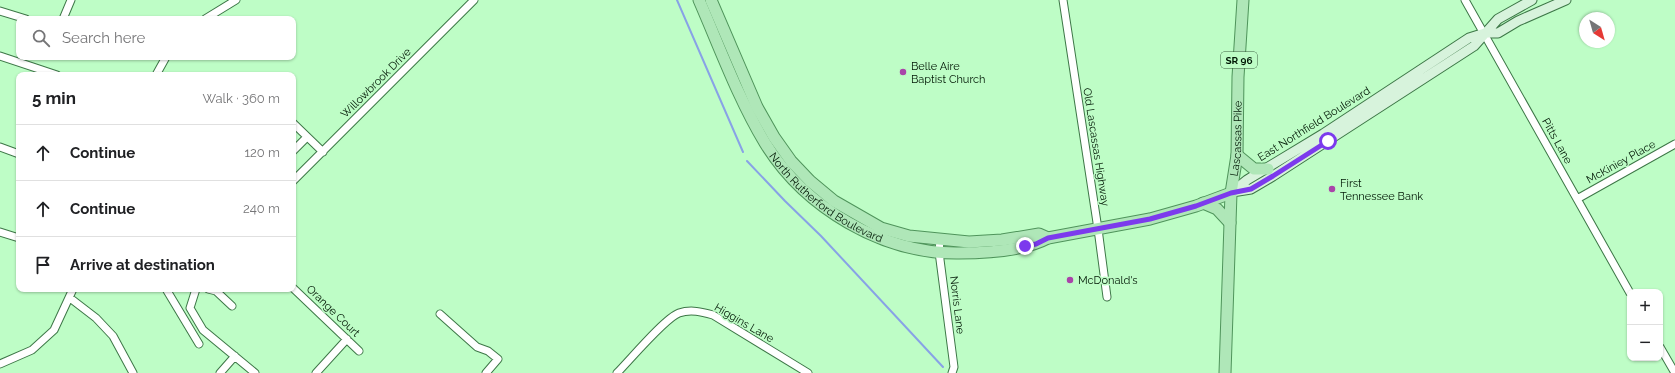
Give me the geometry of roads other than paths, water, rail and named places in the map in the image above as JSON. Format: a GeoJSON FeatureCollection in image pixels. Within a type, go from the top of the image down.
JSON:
{"type":"FeatureCollection","features":[{"type":"Feature","properties":{"kind":"main road","name":"North Rutherford Boulevard"},"geometry":{"type":"LineString","coordinates":[[699,0],[732,75],[766,143],[782,166],[799,185],[830,211],[858,228],[887,240],[915,248],[939,252],[980,253],[1036,244],[1048,238],[1150,219],[1204,203],[1231,193]]}},
{"type":"Feature","properties":{"kind":"main road","name":"North Rutherford Boulevard"},"geometry":{"type":"LineString","coordinates":[[711,0],[757,107],[774,137],[791,161],[810,181],[834,202],[881,228],[909,236],[969,242],[991,241],[1039,234],[1048,238]]}},
{"type":"Feature","properties":{"kind":"main road","name":"Lascassas Pike"},"geometry":{"type":"LineString","coordinates":[[1225,373],[1231,193],[1237,155],[1238,77],[1243,0]]}},
{"type":"Feature","properties":{"kind":"main road","name":"East Northfield Boulevard"},"geometry":{"type":"LineString","coordinates":[[1485,33],[1498,19],[1532,0]]}},
{"type":"Feature","properties":{"kind":"main road","name":"East Northfield Boulevard"},"geometry":{"type":"LineString","coordinates":[[1231,193],[1251,189],[1273,176],[1405,86],[1469,38],[1485,33],[1498,33],[1518,21],[1566,0]]}},
{"type":"Feature","properties":{"kind":"main road","name":"East Northfield Boulevard"},"geometry":{"type":"LineString","coordinates":[[1231,193],[1247,180],[1405,86]]}},
{"type":"Feature","properties":{"kind":"main road"},"geometry":{"type":"LineString","coordinates":[[1237,155],[1254,169],[1268,168]]}},
{"type":"Feature","properties":{"kind":"main road"},"geometry":{"type":"LineString","coordinates":[[1204,203],[1217,209],[1230,222]]}},
{"type":"Feature","properties":{"kind":"street"},"geometry":{"type":"LineString","coordinates":[[64,16],[71,0]]}},
{"type":"Feature","properties":{"kind":"street"},"geometry":{"type":"LineString","coordinates":[[210,16],[236,0]]}},
{"type":"Feature","properties":{"kind":"street","name":"Willowbrook Drive"},"geometry":{"type":"LineString","coordinates":[[296,178],[474,0]]}},
{"type":"Feature","properties":{"kind":"street","name":"Old Lascassas Highway"},"geometry":{"type":"LineString","coordinates":[[1062,0],[1098,229],[1106,297]]}},
{"type":"Feature","properties":{"kind":"street","name":"Pitts Lane"},"geometry":{"type":"LineString","coordinates":[[1465,0],[1485,33],[1628,289]]}},
{"type":"Feature","properties":{"kind":"street"},"geometry":{"type":"LineString","coordinates":[[0,11],[16,16]]}},
{"type":"Feature","properties":{"kind":"street"},"geometry":{"type":"LineString","coordinates":[[0,56],[49,72]]}},
{"type":"Feature","properties":{"kind":"street"},"geometry":{"type":"LineString","coordinates":[[158,72],[164,60]]}},
{"type":"Feature","properties":{"kind":"street"},"geometry":{"type":"LineString","coordinates":[[296,126],[323,152]]}},
{"type":"Feature","properties":{"kind":"street"},"geometry":{"type":"LineString","coordinates":[[296,148],[307,137]]}},
{"type":"Feature","properties":{"kind":"street","name":"McKiniey Place"},"geometry":{"type":"LineString","coordinates":[[1577,199],[1675,144]]}},
{"type":"Feature","properties":{"kind":"street"},"geometry":{"type":"LineString","coordinates":[[0,147],[16,153]]}},
{"type":"Feature","properties":{"kind":"street"},"geometry":{"type":"LineString","coordinates":[[0,232],[16,237]]}},
{"type":"Feature","properties":{"kind":"street","name":"Norris Lane"},"geometry":{"type":"LineString","coordinates":[[940,240],[939,252],[954,367],[952,373]]}},
{"type":"Feature","properties":{"kind":"street","name":"Orange Court"},"geometry":{"type":"LineString","coordinates":[[296,291],[359,351]]}},
{"type":"Feature","properties":{"kind":"street"},"geometry":{"type":"LineString","coordinates":[[0,364],[32,350],[54,330],[72,292]]}},
{"type":"Feature","properties":{"kind":"street"},"geometry":{"type":"LineString","coordinates":[[168,292],[199,344]]}},
{"type":"Feature","properties":{"kind":"street"},"geometry":{"type":"LineString","coordinates":[[195,292],[190,308],[203,330],[255,373]]}},
{"type":"Feature","properties":{"kind":"street"},"geometry":{"type":"LineString","coordinates":[[218,292],[232,306]]}},
{"type":"Feature","properties":{"kind":"street"},"geometry":{"type":"LineString","coordinates":[[70,298],[96,318],[113,336],[133,373]]}},
{"type":"Feature","properties":{"kind":"street","name":"Higgins Lane"},"geometry":{"type":"LineString","coordinates":[[617,373],[665,324],[679,313],[698,310],[713,315],[808,373]]}},
{"type":"Feature","properties":{"kind":"street"},"geometry":{"type":"LineString","coordinates":[[440,314],[477,347],[488,351],[498,359],[486,373]]}},
{"type":"Feature","properties":{"kind":"street"},"geometry":{"type":"LineString","coordinates":[[316,373],[347,339]]}},
{"type":"Feature","properties":{"kind":"street"},"geometry":{"type":"LineString","coordinates":[[1663,352],[1675,373]]}},
{"type":"Feature","properties":{"kind":"street"},"geometry":{"type":"LineString","coordinates":[[220,373],[235,356]]}},
{"type":"Feature","properties":{"kind":"waterway"},"geometry":{"type":"LineString","coordinates":[[677,0],[743,152]]}},
{"type":"Feature","properties":{"kind":"waterway"},"geometry":{"type":"LineString","coordinates":[[747,161],[821,236],[943,367]]}},
{"type":"Feature","properties":{"kind":"place","name":"Belle Aire Baptist Church"},"geometry":{"type":"Point","coordinates":[903,72]}},
{"type":"Feature","properties":{"kind":"place","name":"First Tennessee Bank"},"geometry":{"type":"Point","coordinates":[1332,189]}},
{"type":"Feature","properties":{"kind":"place","name":"McDonald's"},"geometry":{"type":"Point","coordinates":[1070,280]}}]}
